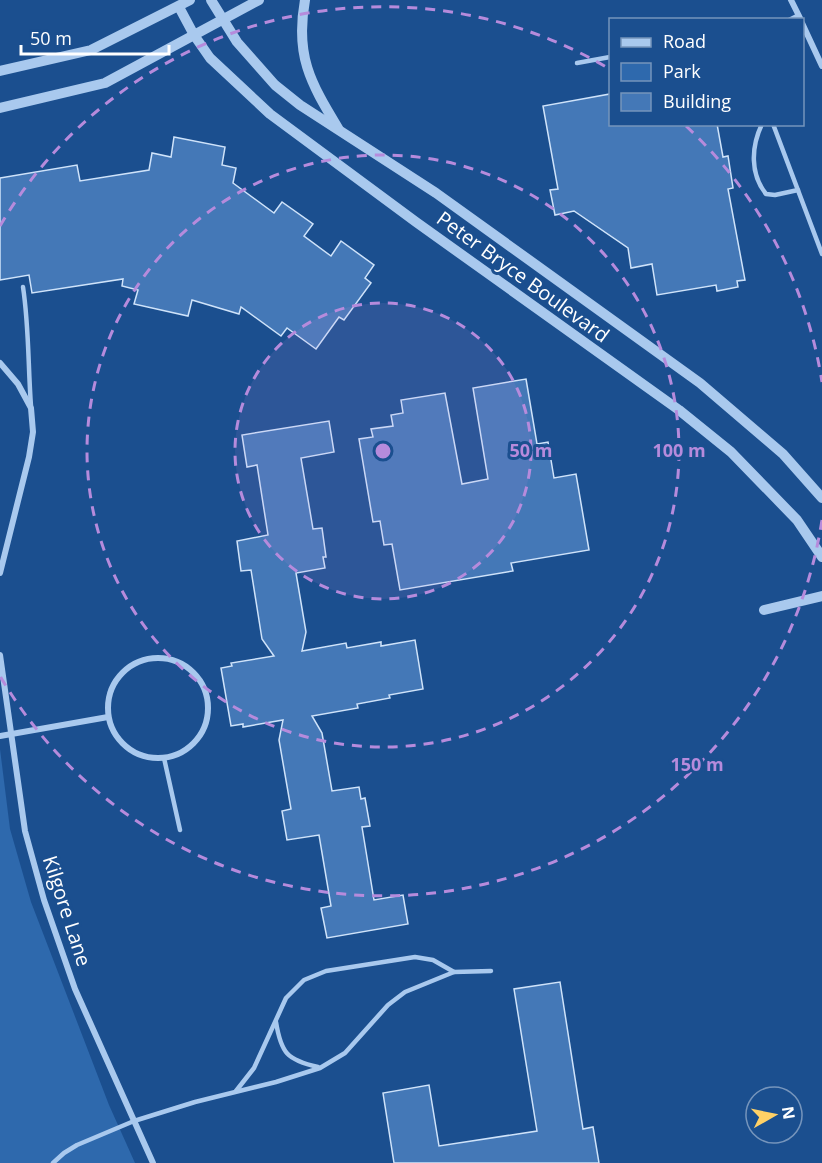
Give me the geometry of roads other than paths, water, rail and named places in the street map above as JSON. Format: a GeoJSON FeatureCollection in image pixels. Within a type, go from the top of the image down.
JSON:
{"type":"FeatureCollection","features":[{"type":"Feature","properties":{"kind":"street"},"geometry":{"type":"LineString","coordinates":[[0,71],[90,50],[177,3],[190,0]]}},
{"type":"Feature","properties":{"kind":"street","name":"Peter Bryce Boulevard"},"geometry":{"type":"LineString","coordinates":[[211,0],[237,42],[275,85],[300,105],[436,193],[700,383],[783,454],[822,498]]}},
{"type":"Feature","properties":{"kind":"street"},"geometry":{"type":"LineString","coordinates":[[0,108],[105,83],[259,0]]}},
{"type":"Feature","properties":{"kind":"street"},"geometry":{"type":"LineString","coordinates":[[305,0],[301,31],[304,58],[315,89],[339,130]]}},
{"type":"Feature","properties":{"kind":"street"},"geometry":{"type":"LineString","coordinates":[[791,0],[800,18]]}},
{"type":"Feature","properties":{"kind":"street","name":"Peter Bryce Boulevard"},"geometry":{"type":"LineString","coordinates":[[177,3],[194,35],[210,58],[232,80],[295,134],[679,410],[731,452],[797,520],[822,557]]}},
{"type":"Feature","properties":{"kind":"street"},"geometry":{"type":"LineString","coordinates":[[804,26],[822,66]]}},
{"type":"Feature","properties":{"kind":"street"},"geometry":{"type":"LineString","coordinates":[[0,363],[18,384],[31,408],[33,432],[29,457],[0,573]]}},
{"type":"Feature","properties":{"kind":"street"},"geometry":{"type":"LineString","coordinates":[[764,610],[822,596]]}},
{"type":"Feature","properties":{"kind":"street","name":"Kilgore Lane"},"geometry":{"type":"LineString","coordinates":[[0,654],[25,831],[44,900],[75,989],[153,1163]]}},
{"type":"Feature","properties":{"kind":"street"},"geometry":{"type":"LineString","coordinates":[[154,657],[171,659],[187,666],[199,678],[206,694],[208,711],[204,728],[194,742],[181,753],[164,758],[149,758],[129,748],[113,732],[108,717],[108,700],[113,684],[123,670],[138,661],[154,657]]}},
{"type":"Feature","properties":{"kind":"street"},"geometry":{"type":"LineString","coordinates":[[0,736],[108,717]]}},
{"type":"Feature","properties":{"kind":"lane"},"geometry":{"type":"LineString","coordinates":[[577,63],[609,57]]}},
{"type":"Feature","properties":{"kind":"lane"},"geometry":{"type":"LineString","coordinates":[[761,126],[756,138],[754,166],[758,183],[766,194],[775,195],[798,190]]}},
{"type":"Feature","properties":{"kind":"lane"},"geometry":{"type":"LineString","coordinates":[[774,126],[822,254]]}},
{"type":"Feature","properties":{"kind":"lane"},"geometry":{"type":"LineString","coordinates":[[23,287],[28,320],[27,356],[31,408]]}},
{"type":"Feature","properties":{"kind":"lane"},"geometry":{"type":"LineString","coordinates":[[164,758],[180,830]]}},
{"type":"Feature","properties":{"kind":"lane"},"geometry":{"type":"LineString","coordinates":[[236,1092],[254,1068],[286,998],[304,980],[326,971],[415,957],[433,960],[454,972]]}},
{"type":"Feature","properties":{"kind":"lane"},"geometry":{"type":"LineString","coordinates":[[53,1163],[77,1144],[134,1120],[320,1068],[345,1053],[387,1005],[405,992],[454,972],[491,971]]}},
{"type":"Feature","properties":{"kind":"lane"},"geometry":{"type":"LineString","coordinates":[[276,1019],[279,1040],[285,1053],[298,1062],[320,1068]]}}]}
